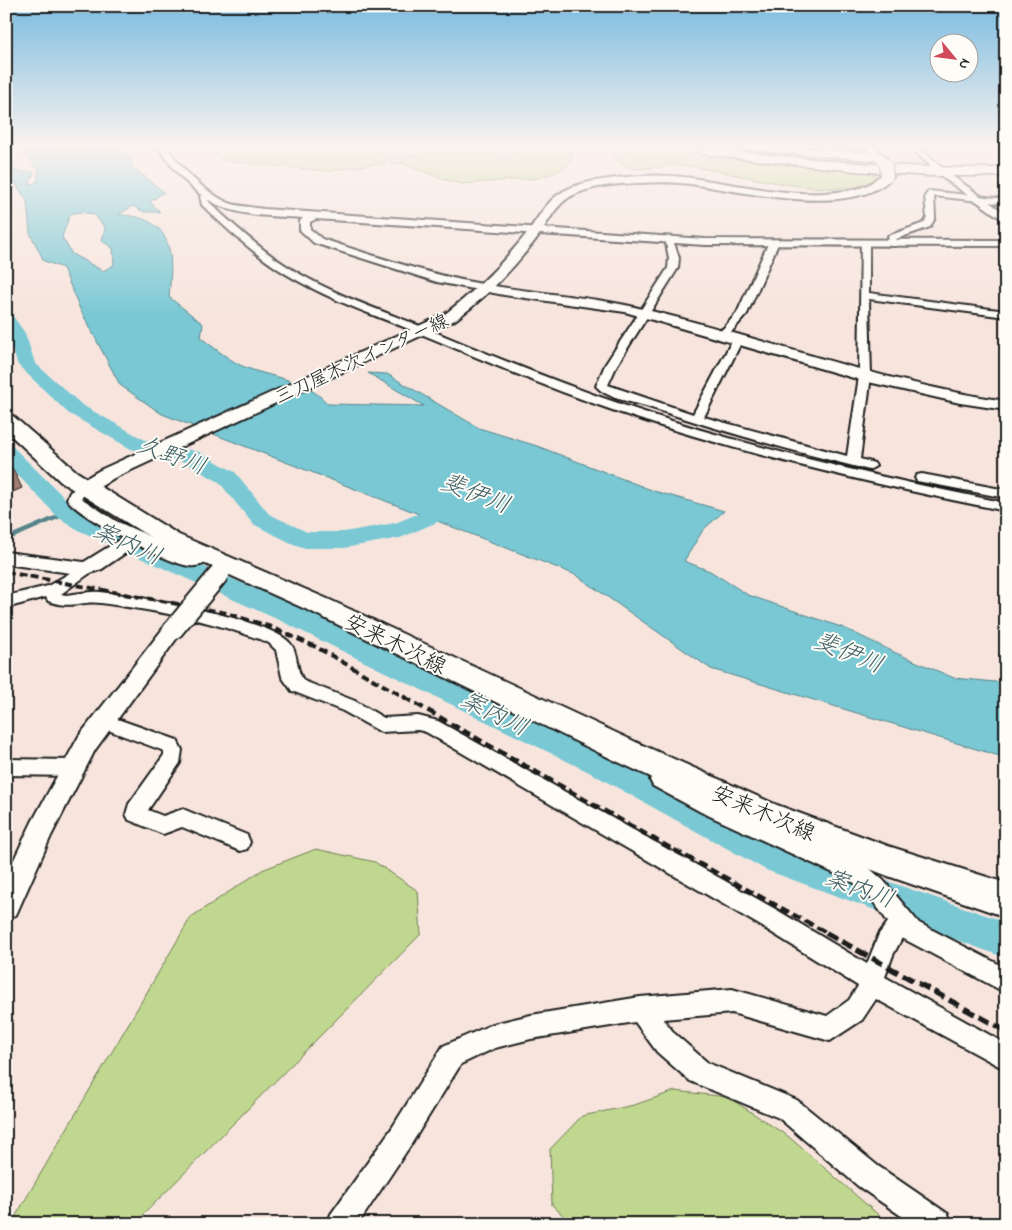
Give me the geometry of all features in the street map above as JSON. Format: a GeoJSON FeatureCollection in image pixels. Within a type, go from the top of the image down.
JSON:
{"type":"FeatureCollection","features":[{"type":"Feature","properties":{"kind":"main road","name":"三刀屋木次インター線"},"geometry":{"type":"LineString","coordinates":[[96,480],[450,317],[485,288],[538,230],[548,212],[558,202]]}},
{"type":"Feature","properties":{"kind":"main road","name":"安来木次線"},"geometry":{"type":"LineString","coordinates":[[6,420],[69,477],[96,480],[133,518],[217,565],[321,606],[627,752],[766,815],[888,861],[1006,900]]}},
{"type":"Feature","properties":{"kind":"street"},"geometry":{"type":"LineString","coordinates":[[205,202],[238,234],[272,261],[418,333],[574,392],[656,419],[825,467],[943,494],[1006,506]]}},
{"type":"Feature","properties":{"kind":"street"},"geometry":{"type":"LineString","coordinates":[[223,202],[243,209],[313,216],[668,240],[773,244],[1006,243]]}},
{"type":"Feature","properties":{"kind":"street"},"geometry":{"type":"LineString","coordinates":[[893,244],[891,238],[920,229],[929,222],[930,202]]}},
{"type":"Feature","properties":{"kind":"street"},"geometry":{"type":"LineString","coordinates":[[981,202],[1006,219]]}},
{"type":"Feature","properties":{"kind":"street"},"geometry":{"type":"LineString","coordinates":[[313,216],[305,221],[305,230],[318,240],[420,274],[485,288],[595,303],[644,312],[938,396],[1006,406]]}},
{"type":"Feature","properties":{"kind":"street"},"geometry":{"type":"LineString","coordinates":[[668,240],[674,258],[673,268],[611,365],[602,386],[616,393],[697,419],[853,462],[928,480],[1006,494]]}},
{"type":"Feature","properties":{"kind":"street"},"geometry":{"type":"LineString","coordinates":[[723,335],[742,314],[773,244]]}},
{"type":"Feature","properties":{"kind":"street"},"geometry":{"type":"LineString","coordinates":[[853,462],[865,376],[864,244]]}},
{"type":"Feature","properties":{"kind":"street"},"geometry":{"type":"LineString","coordinates":[[864,296],[1006,314]]}},
{"type":"Feature","properties":{"kind":"street"},"geometry":{"type":"LineString","coordinates":[[697,419],[738,339]]}},
{"type":"Feature","properties":{"kind":"street"},"geometry":{"type":"LineString","coordinates":[[853,462],[859,467],[943,494]]}},
{"type":"Feature","properties":{"kind":"street"},"geometry":{"type":"LineString","coordinates":[[6,906],[72,768],[103,721],[172,631],[217,565],[199,560],[190,561],[129,542],[76,501],[75,494],[96,480]]}},
{"type":"Feature","properties":{"kind":"street"},"geometry":{"type":"LineString","coordinates":[[6,602],[53,590],[85,568],[95,565],[129,542]]}},
{"type":"Feature","properties":{"kind":"street"},"geometry":{"type":"LineString","coordinates":[[6,558],[85,568]]}},
{"type":"Feature","properties":{"kind":"street"},"geometry":{"type":"LineString","coordinates":[[53,590],[54,597],[61,601],[98,597],[199,614],[275,640],[286,650],[291,677],[298,686],[349,706],[381,725],[418,723],[431,726],[852,966],[881,989],[1006,1058]]}},
{"type":"Feature","properties":{"kind":"street"},"geometry":{"type":"LineString","coordinates":[[103,721],[170,745],[174,750],[173,757],[136,810],[136,814],[163,825],[183,818],[240,842]]}},
{"type":"Feature","properties":{"kind":"street"},"geometry":{"type":"LineString","coordinates":[[627,752],[641,769],[708,806],[861,875],[878,889],[899,920],[911,931],[972,961],[1006,981]]}},
{"type":"Feature","properties":{"kind":"street"},"geometry":{"type":"LineString","coordinates":[[6,767],[72,768]]}},
{"type":"Feature","properties":{"kind":"street"},"geometry":{"type":"LineString","coordinates":[[341,1224],[401,1137],[452,1055],[494,1036],[531,1027],[640,1009],[732,1001],[830,1029],[859,1006],[872,981],[890,933],[899,920]]}},
{"type":"Feature","properties":{"kind":"street"},"geometry":{"type":"LineString","coordinates":[[640,1009],[666,1043],[699,1072],[788,1110],[868,1176],[938,1224]]}},
{"type":"Feature","properties":{"kind":"green space"},"geometry":{"type":"Polygon","coordinates":[[[316,849],[375,862],[418,891],[421,934],[134,1224],[11,1224],[191,917],[262,870],[316,849]]]}},
{"type":"Feature","properties":{"kind":"green space"},"geometry":{"type":"Polygon","coordinates":[[[675,1091],[728,1097],[789,1137],[889,1224],[572,1224],[552,1205],[550,1149],[582,1116],[634,1105],[675,1091]]]}},
{"type":"Feature","properties":{"kind":"water","name":"斐伊川"},"geometry":{"type":"Polygon","coordinates":[[[27,202],[150,202],[160,212],[144,212],[133,206],[119,214],[146,220],[156,226],[163,234],[170,254],[171,264],[169,297],[203,324],[201,338],[235,362],[247,368],[310,389],[328,404],[424,406],[368,373],[387,374],[479,428],[537,446],[654,491],[724,511],[703,530],[684,561],[710,571],[748,595],[844,628],[954,678],[1006,683],[1006,758],[711,669],[576,575],[162,414],[120,385],[80,309],[63,268],[44,261],[30,233],[27,202]],[[80,212],[70,214],[62,237],[72,254],[103,271],[114,265],[113,248],[102,241],[105,228],[94,214],[80,212]]]}},
{"type":"Feature","properties":{"kind":"building"},"geometry":{"type":"Polygon","coordinates":[[[6,462],[13,469],[6,472],[6,462]]]}},
{"type":"Feature","properties":{"kind":"waterway","name":"久野川"},"geometry":{"type":"LineString","coordinates":[[6,319],[16,333],[27,365],[75,409],[138,445],[191,457],[227,477],[261,519],[303,540],[344,540],[400,530],[462,503]]}},
{"type":"Feature","properties":{"kind":"waterway","name":"案内川"},"geometry":{"type":"LineString","coordinates":[[6,451],[67,513],[86,525],[290,614],[600,763],[778,859],[1006,940]]}},
{"type":"Feature","properties":{"kind":"waterway"},"geometry":{"type":"LineString","coordinates":[[6,539],[67,513]]}},
{"type":"Feature","properties":{"kind":"railway"},"geometry":{"type":"LineString","coordinates":[[6,572],[226,613],[271,627],[316,647],[406,698]]}},
{"type":"Feature","properties":{"kind":"railway"},"geometry":{"type":"LineString","coordinates":[[404,697],[663,844],[829,934]]}},
{"type":"Feature","properties":{"kind":"railway"},"geometry":{"type":"LineString","coordinates":[[826,933],[1006,1031]]}}]}
